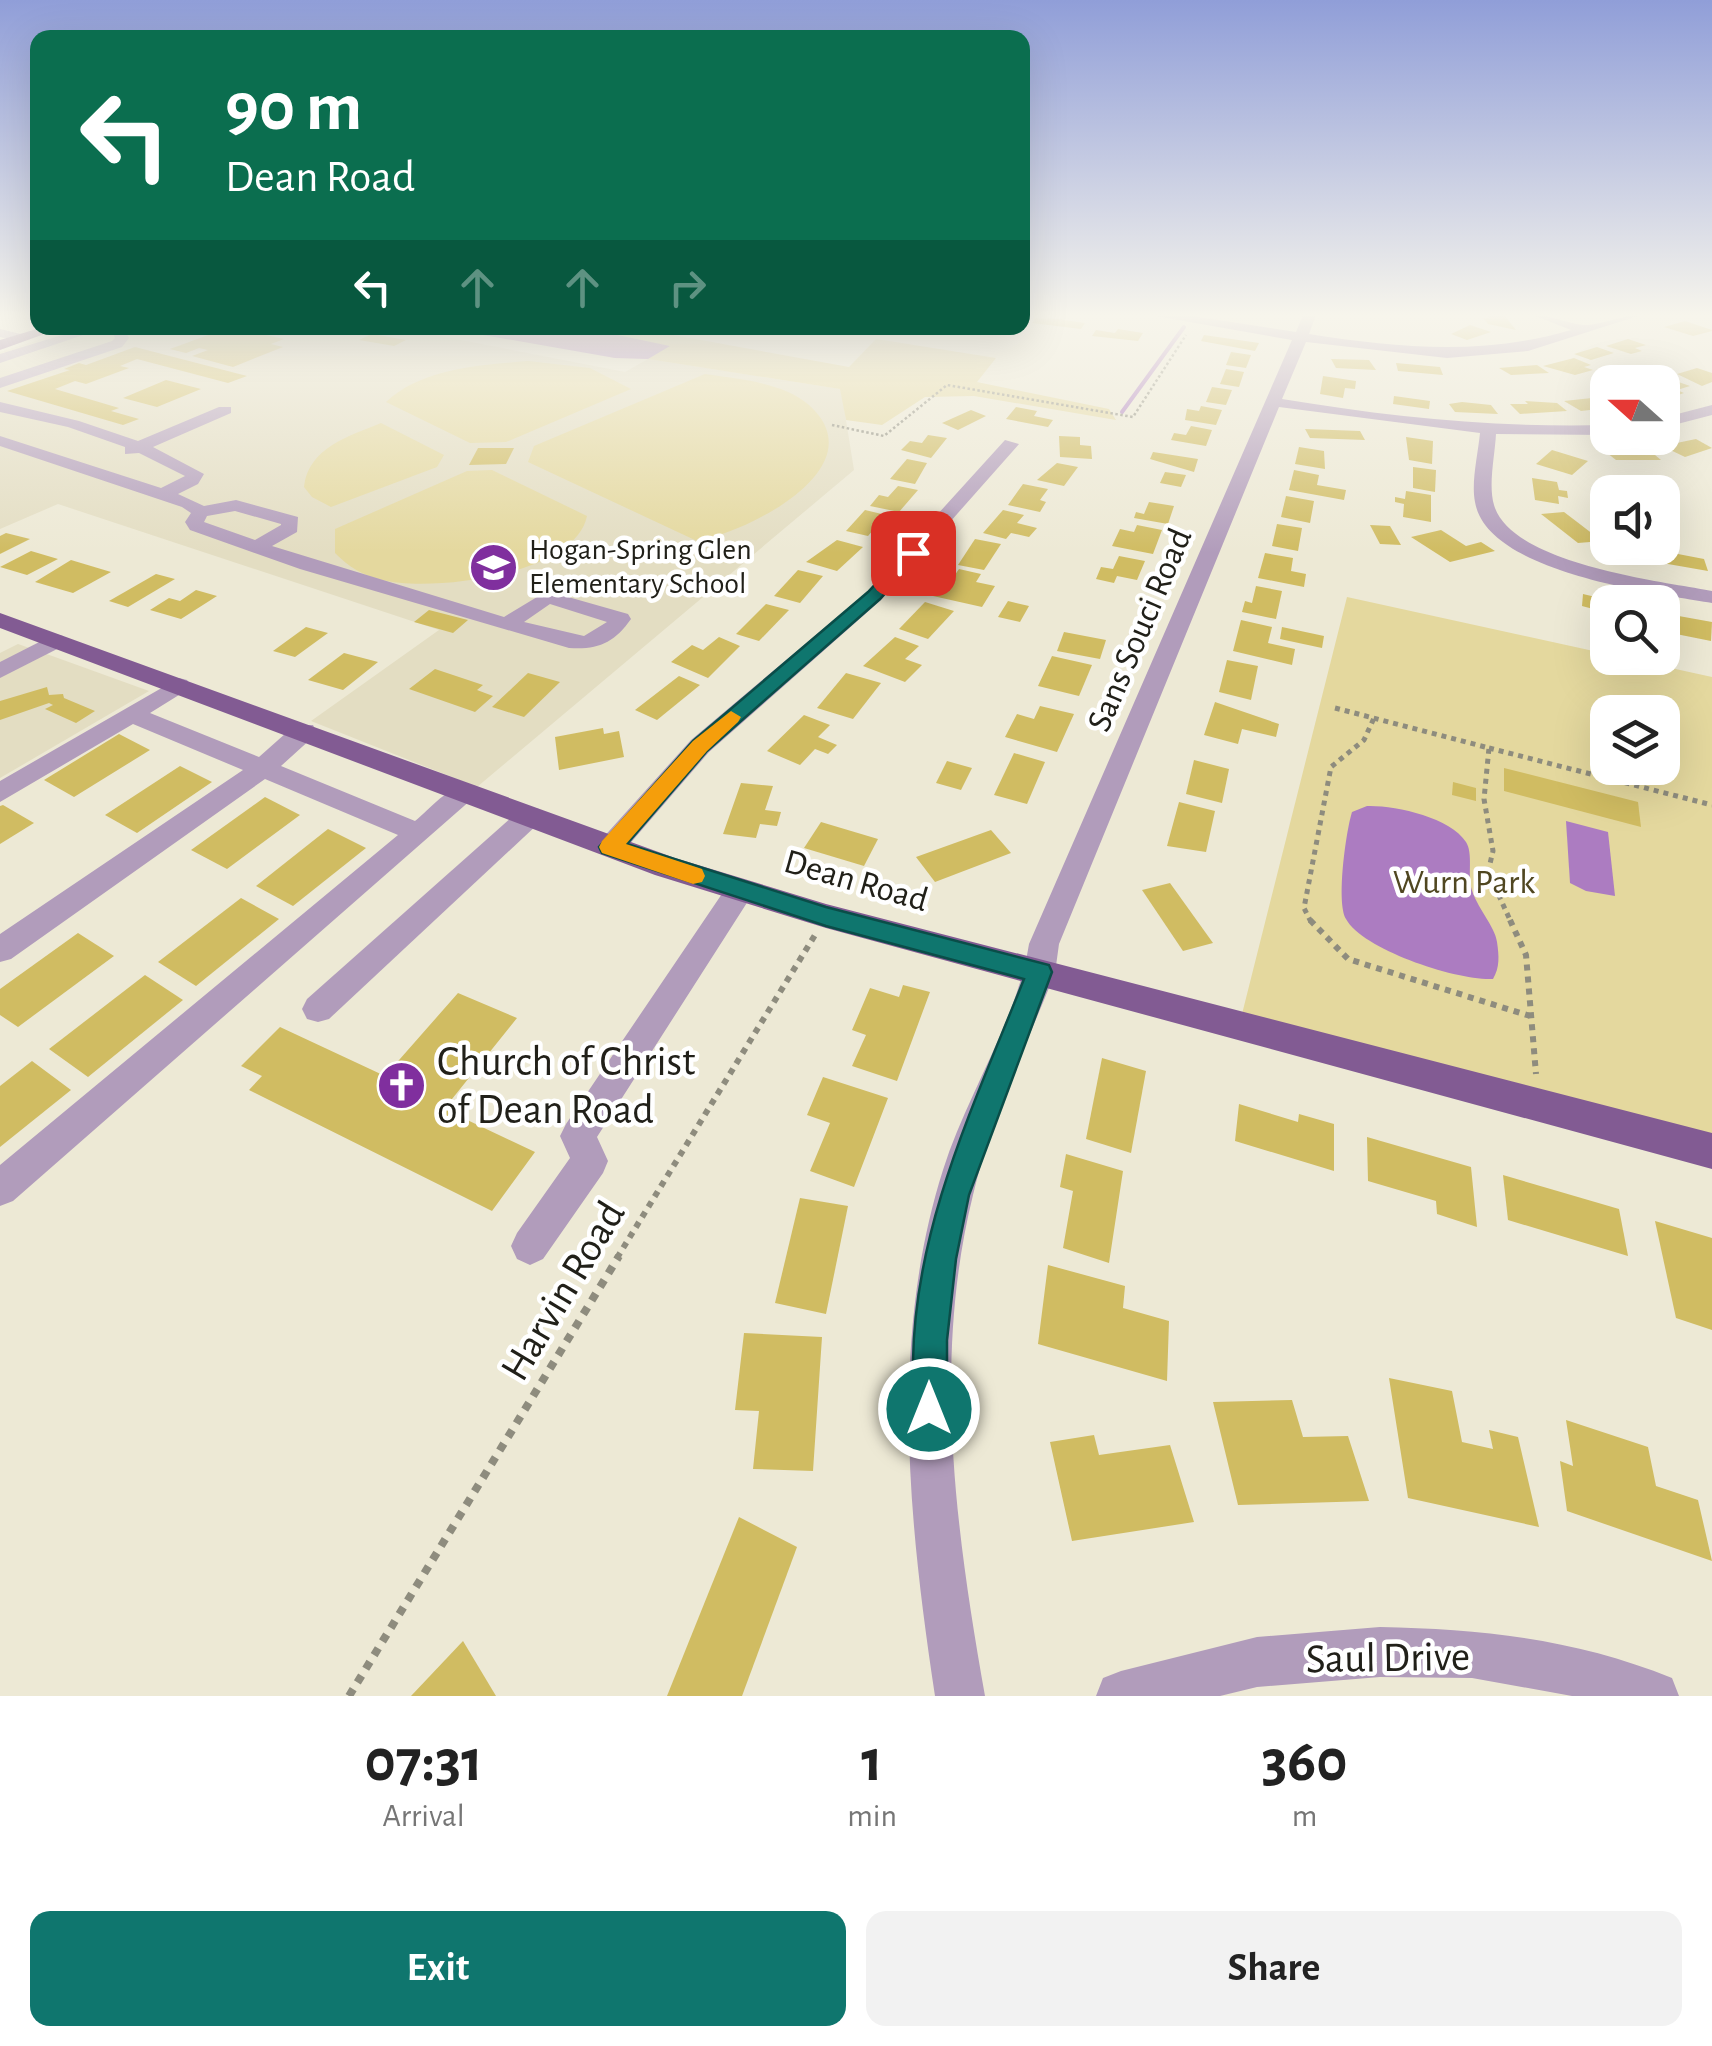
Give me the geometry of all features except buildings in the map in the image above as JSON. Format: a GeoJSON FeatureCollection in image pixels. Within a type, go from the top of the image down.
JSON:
{"type":"FeatureCollection","features":[{"type":"Feature","properties":{"kind":"main road","name":"Dean Road"},"geometry":{"type":"LineString","coordinates":[[0,620],[610,847],[740,890],[1712,1152]]}},
{"type":"Feature","properties":{"kind":"street","name":"Sans Souci Road"},"geometry":{"type":"LineString","coordinates":[[960,1696],[946,1617],[929,1444],[930,1340],[940,1259],[954,1195],[1040,972],[1044,944],[1277,394]]}},
{"type":"Feature","properties":{"kind":"street"},"geometry":{"type":"LineString","coordinates":[[1274,402],[1400,422],[1488,430],[1590,430]]}},
{"type":"Feature","properties":{"kind":"street"},"geometry":{"type":"LineString","coordinates":[[0,407],[21,410],[135,448],[175,462],[195,474],[192,480],[164,494]]}},
{"type":"Feature","properties":{"kind":"street"},"geometry":{"type":"LineString","coordinates":[[78,468],[225,410]]}},
{"type":"Feature","properties":{"kind":"street"},"geometry":{"type":"LineString","coordinates":[[1680,419],[1712,410]]}},
{"type":"Feature","properties":{"kind":"street"},"geometry":{"type":"LineString","coordinates":[[1488,430],[1484,503],[1486,512],[1504,532],[1563,564],[1712,597]]}},
{"type":"Feature","properties":{"kind":"street"},"geometry":{"type":"LineString","coordinates":[[0,441],[164,494],[201,512],[236,505],[291,521],[290,528],[257,547]]}},
{"type":"Feature","properties":{"kind":"street"},"geometry":{"type":"LineString","coordinates":[[610,847],[700,746],[874,596],[1012,444]]}},
{"type":"Feature","properties":{"kind":"street"},"geometry":{"type":"LineString","coordinates":[[201,512],[194,522],[197,526],[507,624]]}},
{"type":"Feature","properties":{"kind":"street"},"geometry":{"type":"LineString","coordinates":[[0,671],[56,641]]}},
{"type":"Feature","properties":{"kind":"street"},"geometry":{"type":"LineString","coordinates":[[0,793],[179,685]]}},
{"type":"Feature","properties":{"kind":"street"},"geometry":{"type":"LineString","coordinates":[[131,714],[419,833]]}},
{"type":"Feature","properties":{"kind":"street"},"geometry":{"type":"LineString","coordinates":[[0,950],[262,769],[304,731]]}},
{"type":"Feature","properties":{"kind":"street"},"geometry":{"type":"LineString","coordinates":[[0,1188],[467,792]]}},
{"type":"Feature","properties":{"kind":"street"},"geometry":{"type":"LineString","coordinates":[[318,1009],[530,816]]}},
{"type":"Feature","properties":{"kind":"street"},"geometry":{"type":"LineString","coordinates":[[530,1246],[590,1160],[578,1136],[740,890]]}},
{"type":"Feature","properties":{"kind":"street","name":"Saul Drive"},"geometry":{"type":"LineString","coordinates":[[1122,1696],[1257,1662],[1380,1652],[1472,1653],[1582,1673],[1654,1696]]}},
{"type":"Feature","properties":{"kind":"path"},"geometry":{"type":"LineString","coordinates":[[832,425],[884,436],[935,394]]}},
{"type":"Feature","properties":{"kind":"path"},"geometry":{"type":"LineString","coordinates":[[1001,394],[1133,416],[1147,394]]}},
{"type":"Feature","properties":{"kind":"path"},"geometry":{"type":"LineString","coordinates":[[1335,708],[1712,805]]}},
{"type":"Feature","properties":{"kind":"path"},"geometry":{"type":"LineString","coordinates":[[1374,718],[1364,740],[1330,767],[1304,908],[1310,922],[1324,940],[1348,959],[1530,1016]]}},
{"type":"Feature","properties":{"kind":"path"},"geometry":{"type":"LineString","coordinates":[[1488,748],[1484,799],[1493,851],[1488,872],[1522,942],[1542,1106]]}},
{"type":"Feature","properties":{"kind":"path","name":"Harvin Road"},"geometry":{"type":"LineString","coordinates":[[349,1696],[826,916]]}},
{"type":"Feature","properties":{"kind":"shaded area","name":"Hogan-Spring Glen Elementary School"},"geometry":{"type":"Polygon","coordinates":[[[0,394],[842,394],[854,470],[477,787],[311,721],[439,630],[58,504],[0,529],[0,394]]]}},
{"type":"Feature","properties":{"kind":"shaded area"},"geometry":{"type":"Polygon","coordinates":[[[18,644],[149,691],[0,778],[0,653],[18,644]]]}},
{"type":"Feature","properties":{"kind":"shaded area"},"geometry":{"type":"Polygon","coordinates":[[[1367,806],[1406,810],[1435,819],[1466,842],[1471,887],[1497,942],[1498,961],[1493,979],[1458,975],[1413,961],[1371,942],[1346,919],[1342,883],[1347,834],[1352,812],[1367,806]]]}},
{"type":"Feature","properties":{"kind":"shaded area"},"geometry":{"type":"Polygon","coordinates":[[[1566,821],[1608,832],[1615,896],[1586,891],[1570,883],[1566,821]]]}},
{"type":"Feature","properties":{"kind":"green space"},"geometry":{"type":"Polygon","coordinates":[[[397,394],[619,394],[506,442],[470,443],[386,402],[397,394]]]}},
{"type":"Feature","properties":{"kind":"green space"},"geometry":{"type":"Polygon","coordinates":[[[657,394],[792,394],[809,405],[826,428],[828,451],[817,473],[798,493],[746,525],[697,541],[528,462],[534,446],[657,394]]]}},
{"type":"Feature","properties":{"kind":"green space"},"geometry":{"type":"Polygon","coordinates":[[[841,394],[1036,394],[1109,409],[1116,420],[974,396],[925,397],[882,425],[846,420],[841,394]]]}},
{"type":"Feature","properties":{"kind":"green space"},"geometry":{"type":"Polygon","coordinates":[[[381,423],[444,455],[437,467],[331,507],[312,497],[304,487],[313,462],[332,445],[381,423]]]}},
{"type":"Feature","properties":{"kind":"green space"},"geometry":{"type":"Polygon","coordinates":[[[492,470],[587,516],[577,536],[557,553],[530,566],[498,575],[433,584],[375,578],[356,570],[335,553],[335,529],[467,471],[492,470]]]}},
{"type":"Feature","properties":{"kind":"green space","name":"Wurn Park"},"geometry":{"type":"Polygon","coordinates":[[[1347,597],[1590,650],[1590,675],[1680,675],[1680,670],[1712,677],[1712,1136],[1242,1014],[1347,597]]]}},
{"type":"Feature","properties":{"kind":"waterway"},"geometry":{"type":"LineString","coordinates":[[1122,412],[1135,394]]}},
{"type":"Feature","properties":{"kind":"slow traffic"},"geometry":{"type":"LineString","coordinates":[[693,876],[610,847],[731,717]]}},
{"type":"Feature","properties":{"kind":"place","name":"Hogan-Spring Glen Elementary School"},"geometry":{"type":"Point","coordinates":[494,567]}},
{"type":"Feature","properties":{"kind":"place","name":"Church of Christ of Dean Road"},"geometry":{"type":"Point","coordinates":[402,1086]}},
{"type":"Feature","properties":{"kind":"route"},"geometry":{"type":"LineString","coordinates":[[913,553],[874,596],[700,746],[610,847],[826,916],[1040,972],[954,1195],[940,1259],[930,1340],[929,1409]]}}]}
